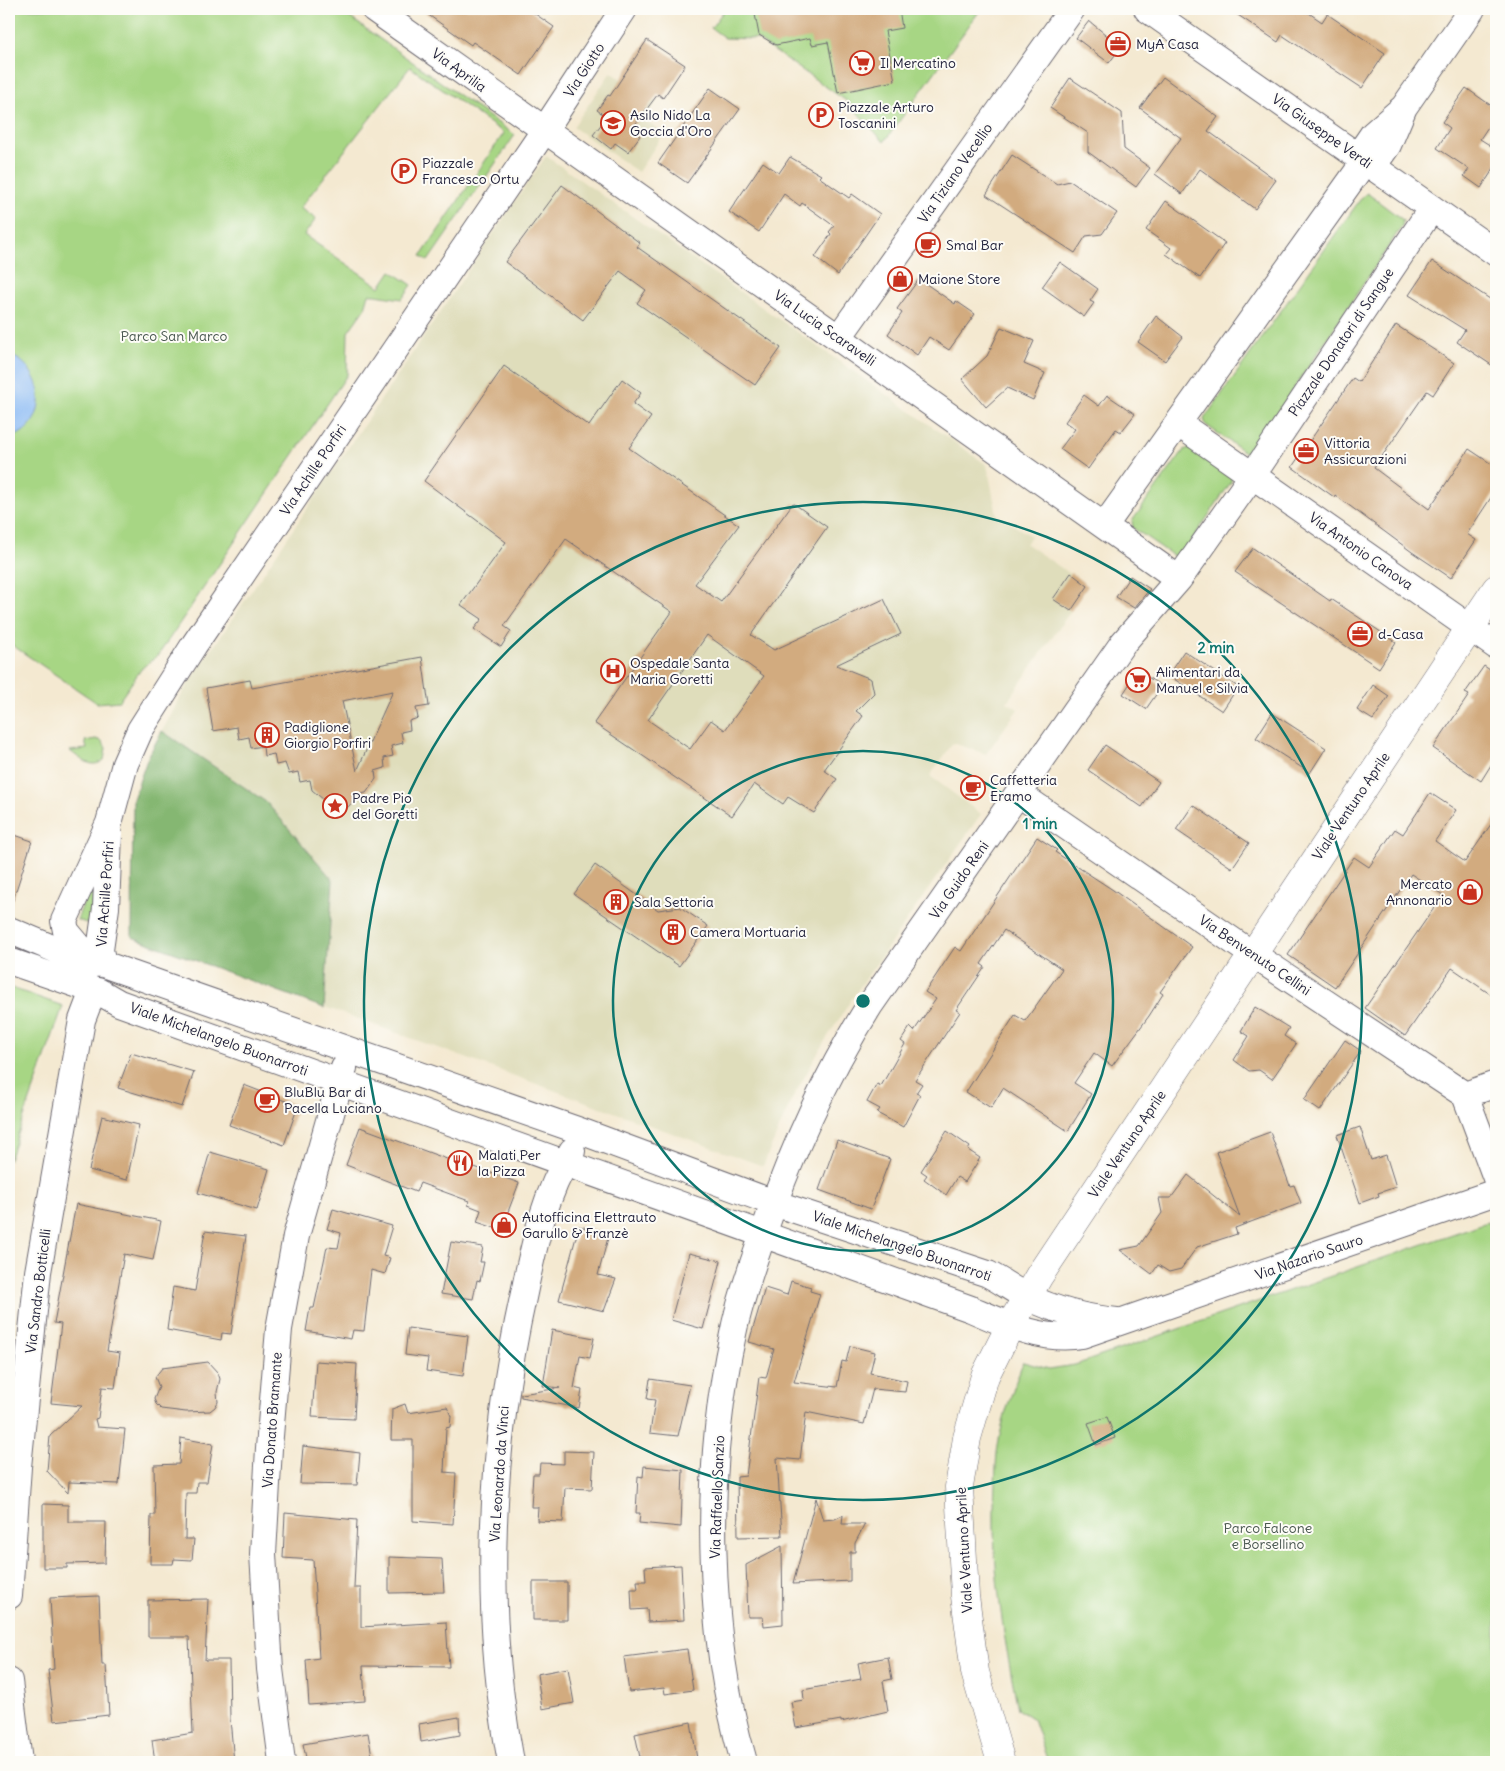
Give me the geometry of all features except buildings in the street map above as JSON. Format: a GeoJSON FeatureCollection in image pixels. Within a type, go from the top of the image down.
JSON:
{"type":"FeatureCollection","features":[{"type":"Feature","properties":{"kind":"main road","name":"Viale Ventuno Aprile"},"geometry":{"type":"LineString","coordinates":[[1001,1762],[975,1672],[965,1596],[959,1487],[967,1438],[985,1376],[1026,1297],[1496,589]]}},
{"type":"Feature","properties":{"kind":"street","name":"Via Aprilia"},"geometry":{"type":"LineString","coordinates":[[374,9],[544,131]]}},
{"type":"Feature","properties":{"kind":"street","name":"Via Giotto"},"geometry":{"type":"LineString","coordinates":[[544,131],[624,9]]}},
{"type":"Feature","properties":{"kind":"street","name":"Via Tiziano Vecellio"},"geometry":{"type":"LineString","coordinates":[[839,337],[1072,9]]}},
{"type":"Feature","properties":{"kind":"street","name":"Via Giuseppe Verdi"},"geometry":{"type":"LineString","coordinates":[[1147,9],[1496,253]]}},
{"type":"Feature","properties":{"kind":"street"},"geometry":{"type":"LineString","coordinates":[[1179,579],[1105,526],[1365,161],[1373,134],[1404,106],[1472,9]]}},
{"type":"Feature","properties":{"kind":"street","name":"Via Lucia Scaravelli"},"geometry":{"type":"LineString","coordinates":[[544,131],[1105,526]]}},
{"type":"Feature","properties":{"kind":"street","name":"Via Achille Porfiri"},"geometry":{"type":"LineString","coordinates":[[98,964],[66,931],[64,921],[109,823],[125,764],[140,730],[200,637],[544,131]]}},
{"type":"Feature","properties":{"kind":"street","name":"Piazzale Donatori di Sangue"},"geometry":{"type":"LineString","coordinates":[[1179,579],[1252,476],[1432,208]]}},
{"type":"Feature","properties":{"kind":"street"},"geometry":{"type":"LineString","coordinates":[[1179,424],[1252,476]]}},
{"type":"Feature","properties":{"kind":"street","name":"Via Antonio Canova"},"geometry":{"type":"LineString","coordinates":[[1252,476],[1496,646]]}},
{"type":"Feature","properties":{"kind":"street","name":"Via Guido Reni"},"geometry":{"type":"LineString","coordinates":[[774,1203],[804,1126],[852,1034],[1123,643],[1179,579]]}},
{"type":"Feature","properties":{"kind":"street","name":"Via Benvenuto Cellini"},"geometry":{"type":"LineString","coordinates":[[1019,794],[1252,954],[1465,1095]]}},
{"type":"Feature","properties":{"kind":"street","name":"Via Achille Porfiri"},"geometry":{"type":"LineString","coordinates":[[98,964],[108,877],[109,823]]}},
{"type":"Feature","properties":{"kind":"street","name":"Viale Michelangelo Buonarroti"},"geometry":{"type":"LineString","coordinates":[[9,930],[98,964],[584,1132],[774,1203],[988,1274],[1006,1283],[1026,1297]]}},
{"type":"Feature","properties":{"kind":"street","name":"Viale Michelangelo Buonarroti"},"geometry":{"type":"LineString","coordinates":[[9,961],[341,1084],[971,1309],[1010,1326]]}},
{"type":"Feature","properties":{"kind":"street"},"geometry":{"type":"LineString","coordinates":[[93,991],[109,983],[110,973],[98,964]]}},
{"type":"Feature","properties":{"kind":"street","name":"Via Sandro Botticelli"},"geometry":{"type":"LineString","coordinates":[[9,1596],[18,1467],[38,1272],[82,1020],[93,991]]}},
{"type":"Feature","properties":{"kind":"street"},"geometry":{"type":"LineString","coordinates":[[341,1084],[348,1049]]}},
{"type":"Feature","properties":{"kind":"street","name":"Via Donato Bramante"},"geometry":{"type":"LineString","coordinates":[[282,1762],[270,1669],[263,1554],[270,1438],[280,1328],[296,1236],[341,1084]]}},
{"type":"Feature","properties":{"kind":"street"},"geometry":{"type":"LineString","coordinates":[[1496,1084],[1465,1095],[1496,1178]]}},
{"type":"Feature","properties":{"kind":"street"},"geometry":{"type":"LineString","coordinates":[[563,1164],[584,1132]]}},
{"type":"Feature","properties":{"kind":"street","name":"Via Leonardo da Vinci"},"geometry":{"type":"LineString","coordinates":[[511,1762],[497,1677],[494,1628],[494,1527],[499,1440],[512,1348],[531,1258],[554,1181],[563,1164]]}},
{"type":"Feature","properties":{"kind":"street","name":"Via Nazario Sauro"},"geometry":{"type":"LineString","coordinates":[[1010,1326],[1052,1337],[1068,1338],[1082,1335],[1496,1192]]}},
{"type":"Feature","properties":{"kind":"street"},"geometry":{"type":"LineString","coordinates":[[763,1235],[774,1203]]}},
{"type":"Feature","properties":{"kind":"street","name":"Via Raffaello Sanzio"},"geometry":{"type":"LineString","coordinates":[[744,1762],[727,1688],[717,1608],[714,1558],[716,1465],[725,1375],[733,1332],[763,1235]]}},
{"type":"Feature","properties":{"kind":"street","name":"Via Nazario Sauro"},"geometry":{"type":"LineString","coordinates":[[1026,1297],[1066,1313],[1092,1319],[1122,1321]]}},
{"type":"Feature","properties":{"kind":"street"},"geometry":{"type":"LineString","coordinates":[[9,1681],[19,1762]]}},
{"type":"Feature","properties":{"kind":"shaded area","name":"Asilo Nido La Goccia d'Oro"},"geometry":{"type":"Polygon","coordinates":[[[611,72],[656,102],[644,120],[664,133],[638,172],[573,127],[611,72]]]}},
{"type":"Feature","properties":{"kind":"shaded area","name":"Ospedale Santa Maria Goretti"},"geometry":{"type":"Polygon","coordinates":[[[546,156],[987,465],[997,515],[1031,536],[1026,544],[1088,586],[1007,702],[1018,709],[986,754],[953,743],[930,776],[981,814],[855,994],[823,1044],[791,1101],[763,1166],[132,937],[133,799],[148,757],[185,689],[546,156]]]}},
{"type":"Feature","properties":{"kind":"green space","name":"Parco San Marco"},"geometry":{"type":"Polygon","coordinates":[[[9,9],[338,9],[515,135],[428,261],[421,256],[504,133],[410,67],[300,208],[316,219],[304,235],[380,287],[391,271],[412,285],[402,299],[369,294],[365,308],[348,332],[347,375],[159,654],[142,668],[119,701],[97,703],[9,643],[9,9]]]}},
{"type":"Feature","properties":{"kind":"green space"},"geometry":{"type":"Polygon","coordinates":[[[725,9],[934,9],[935,13],[958,9],[981,9],[884,142],[848,102],[757,39],[725,38],[711,28],[725,9]]]}},
{"type":"Feature","properties":{"kind":"green space"},"geometry":{"type":"Polygon","coordinates":[[[1367,193],[1403,220],[1402,226],[1252,451],[1246,453],[1206,425],[1204,419],[1362,197],[1367,193]]]}},
{"type":"Feature","properties":{"kind":"green space"},"geometry":{"type":"Polygon","coordinates":[[[1191,447],[1232,475],[1231,482],[1182,555],[1175,557],[1133,528],[1132,521],[1184,450],[1191,447]]]}},
{"type":"Feature","properties":{"kind":"green space"},"geometry":{"type":"Polygon","coordinates":[[[162,731],[266,802],[333,880],[324,1008],[132,937],[133,799],[148,757],[162,731]]]}},
{"type":"Feature","properties":{"kind":"green space"},"geometry":{"type":"Polygon","coordinates":[[[96,739],[102,741],[106,748],[104,760],[100,763],[91,764],[70,751],[87,749],[85,741],[96,739]]]}},
{"type":"Feature","properties":{"kind":"green space"},"geometry":{"type":"Polygon","coordinates":[[[94,875],[93,925],[77,920],[94,875]]]}},
{"type":"Feature","properties":{"kind":"green space"},"geometry":{"type":"Polygon","coordinates":[[[9,987],[63,1006],[9,1160],[9,987]]]}},
{"type":"Feature","properties":{"kind":"green space","name":"Parco Falcone e Borsellino"},"geometry":{"type":"Polygon","coordinates":[[[1487,1222],[1496,1230],[1496,1762],[1048,1762],[1033,1719],[1018,1709],[999,1597],[994,1540],[997,1450],[1005,1414],[1023,1362],[1049,1369],[1075,1365],[1487,1222]]]}},
{"type":"Feature","properties":{"kind":"water"},"geometry":{"type":"Polygon","coordinates":[[[9,354],[28,368],[38,388],[39,399],[38,409],[28,427],[20,434],[9,438],[9,354]]]}},
{"type":"Feature","properties":{"kind":"place","name":"MyA Casa"},"geometry":{"type":"Point","coordinates":[1118,44]}},
{"type":"Feature","properties":{"kind":"place","name":"Il Mercatino"},"geometry":{"type":"Point","coordinates":[862,63]}},
{"type":"Feature","properties":{"kind":"place","name":"Piazzale Arturo Toscanini"},"geometry":{"type":"Point","coordinates":[821,115]}},
{"type":"Feature","properties":{"kind":"place","name":"Asilo Nido La Goccia d'Oro"},"geometry":{"type":"Point","coordinates":[613,123]}},
{"type":"Feature","properties":{"kind":"place","name":"Piazzale Francesco Ortu"},"geometry":{"type":"Point","coordinates":[404,171]}},
{"type":"Feature","properties":{"kind":"place","name":"Smal Bar"},"geometry":{"type":"Point","coordinates":[928,245]}},
{"type":"Feature","properties":{"kind":"place","name":"Maione Store"},"geometry":{"type":"Point","coordinates":[900,279]}},
{"type":"Feature","properties":{"kind":"place","name":"Vittoria Assicurazioni"},"geometry":{"type":"Point","coordinates":[1306,451]}},
{"type":"Feature","properties":{"kind":"place","name":"d-Casa"},"geometry":{"type":"Point","coordinates":[1360,634]}},
{"type":"Feature","properties":{"kind":"place","name":"Ospedale Santa Maria Goretti"},"geometry":{"type":"Point","coordinates":[613,671]}},
{"type":"Feature","properties":{"kind":"place","name":"Alimentari da Manuel e Silvia"},"geometry":{"type":"Point","coordinates":[1138,680]}},
{"type":"Feature","properties":{"kind":"place","name":"Padiglione Giorgio Porfiri"},"geometry":{"type":"Point","coordinates":[267,735]}},
{"type":"Feature","properties":{"kind":"place","name":"Caffetteria Eramo"},"geometry":{"type":"Point","coordinates":[973,788]}},
{"type":"Feature","properties":{"kind":"place","name":"Padre Pio del Goretti"},"geometry":{"type":"Point","coordinates":[335,806]}},
{"type":"Feature","properties":{"kind":"place","name":"Mercato Annonario"},"geometry":{"type":"Point","coordinates":[1470,892]}},
{"type":"Feature","properties":{"kind":"place","name":"Sala Settoria"},"geometry":{"type":"Point","coordinates":[616,902]}},
{"type":"Feature","properties":{"kind":"place","name":"Camera Mortuaria"},"geometry":{"type":"Point","coordinates":[673,932]}},
{"type":"Feature","properties":{"kind":"place","name":"BluBlu Bar di Pacella Luciano"},"geometry":{"type":"Point","coordinates":[267,1100]}},
{"type":"Feature","properties":{"kind":"place","name":"Malati Per la Pizza"},"geometry":{"type":"Point","coordinates":[460,1163]}},
{"type":"Feature","properties":{"kind":"place","name":"Autofficina Elettrauto Garullo & Franzè"},"geometry":{"type":"Point","coordinates":[504,1225]}}]}
